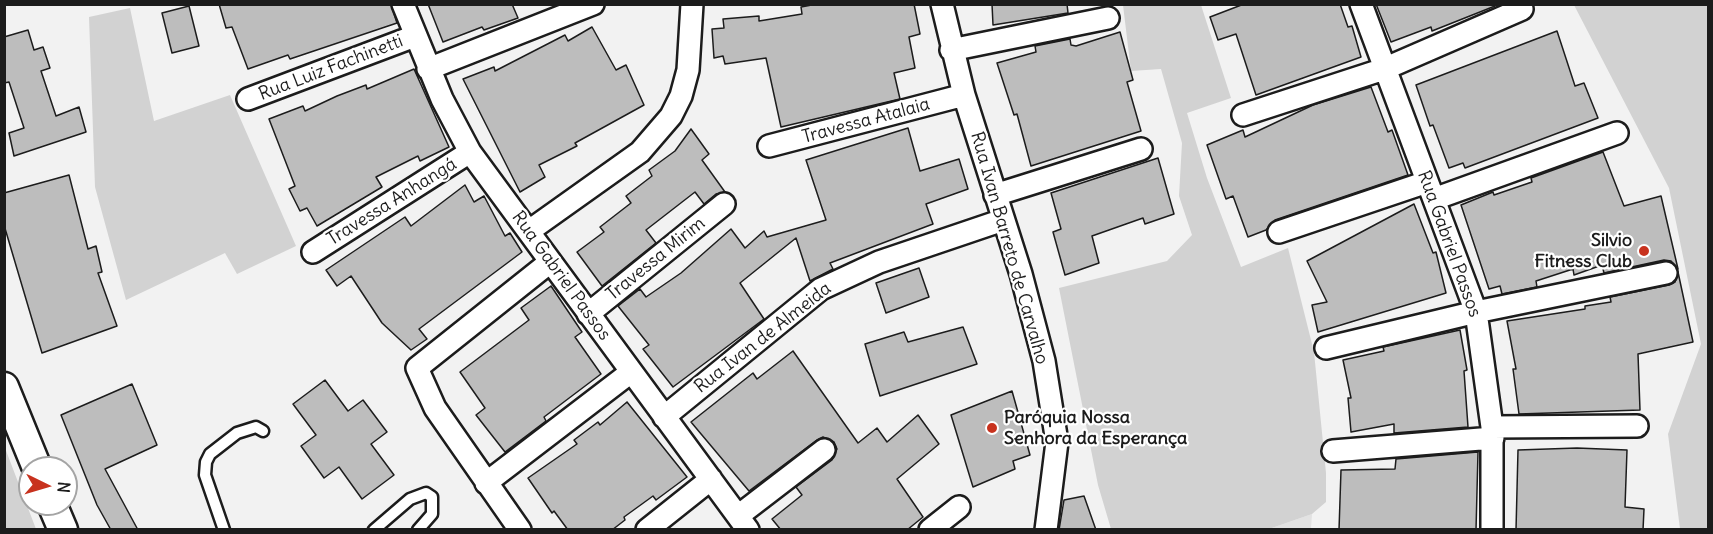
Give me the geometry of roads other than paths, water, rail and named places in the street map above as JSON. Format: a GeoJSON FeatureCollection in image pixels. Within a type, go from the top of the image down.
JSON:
{"type":"FeatureCollection","features":[{"type":"Feature","properties":{"kind":"street","name":"Rua Gabriel Passos"},"geometry":{"type":"LineString","coordinates":[[403,4],[428,69],[470,152],[743,523]]}},
{"type":"Feature","properties":{"kind":"street"},"geometry":{"type":"LineString","coordinates":[[428,69],[593,4]]}},
{"type":"Feature","properties":{"kind":"street"},"geometry":{"type":"LineString","coordinates":[[529,231],[640,152],[671,116],[681,96],[688,70],[692,4]]}},
{"type":"Feature","properties":{"kind":"street","name":"Rua Ivan Barreto de Carvalho"},"geometry":{"type":"LineString","coordinates":[[942,4],[951,50],[964,95],[1039,336],[1055,419],[1055,467],[1046,530]]}},
{"type":"Feature","properties":{"kind":"street","name":"Rua Gabriel Passos"},"geometry":{"type":"LineString","coordinates":[[1361,4],[1476,312],[1492,433],[1492,530]]}},
{"type":"Feature","properties":{"kind":"street"},"geometry":{"type":"LineString","coordinates":[[1243,115],[1384,69],[1522,9]]}},
{"type":"Feature","properties":{"kind":"street"},"geometry":{"type":"LineString","coordinates":[[951,50],[1108,18]]}},
{"type":"Feature","properties":{"kind":"street","name":"Rua Luiz Fachinetti"},"geometry":{"type":"LineString","coordinates":[[248,99],[415,36]]}},
{"type":"Feature","properties":{"kind":"street","name":"Travessa Atalaia"},"geometry":{"type":"LineString","coordinates":[[769,146],[964,95]]}},
{"type":"Feature","properties":{"kind":"street"},"geometry":{"type":"LineString","coordinates":[[1279,232],[1430,191],[1617,133]]}},
{"type":"Feature","properties":{"kind":"street"},"geometry":{"type":"LineString","coordinates":[[995,195],[1141,149]]}},
{"type":"Feature","properties":{"kind":"street","name":"Travessa Anhangá"},"geometry":{"type":"LineString","coordinates":[[313,252],[470,152]]}},
{"type":"Feature","properties":{"kind":"street","name":"Travessa Mirim"},"geometry":{"type":"LineString","coordinates":[[588,314],[724,204]]}},
{"type":"Feature","properties":{"kind":"street","name":"Rua Ivan de Almeida"},"geometry":{"type":"LineString","coordinates":[[664,417],[820,289],[869,266],[1003,220]]}},
{"type":"Feature","properties":{"kind":"street"},"geometry":{"type":"LineString","coordinates":[[520,530],[435,408],[417,368],[550,262]]}},
{"type":"Feature","properties":{"kind":"street"},"geometry":{"type":"LineString","coordinates":[[1326,348],[1476,312],[1666,273]]}},
{"type":"Feature","properties":{"kind":"street"},"geometry":{"type":"LineString","coordinates":[[486,483],[631,372]]}},
{"type":"Feature","properties":{"kind":"street"},"geometry":{"type":"LineString","coordinates":[[4,387],[32,456]]}},
{"type":"Feature","properties":{"kind":"street"},"geometry":{"type":"LineString","coordinates":[[1333,451],[1492,433],[1637,426]]}},
{"type":"Feature","properties":{"kind":"street"},"geometry":{"type":"LineString","coordinates":[[743,523],[824,450]]}},
{"type":"Feature","properties":{"kind":"street"},"geometry":{"type":"LineString","coordinates":[[647,530],[711,479]]}},
{"type":"Feature","properties":{"kind":"street"},"geometry":{"type":"LineString","coordinates":[[930,530],[959,507]]}},
{"type":"Feature","properties":{"kind":"street"},"geometry":{"type":"LineString","coordinates":[[57,516],[63,530]]}},
{"type":"Feature","properties":{"kind":"lane"},"geometry":{"type":"LineString","coordinates":[[224,530],[205,475],[206,462],[210,454],[237,433],[256,427],[263,431]]}},
{"type":"Feature","properties":{"kind":"lane"},"geometry":{"type":"LineString","coordinates":[[374,530],[410,499],[426,493],[432,497],[432,513],[418,530]]}},
{"type":"Feature","properties":{"kind":"place","name":"Silvio Fitness Club"},"geometry":{"type":"Point","coordinates":[1644,251]}},
{"type":"Feature","properties":{"kind":"place","name":"Paróquia Nossa Senhora da Esperança"},"geometry":{"type":"Point","coordinates":[992,428]}}]}
